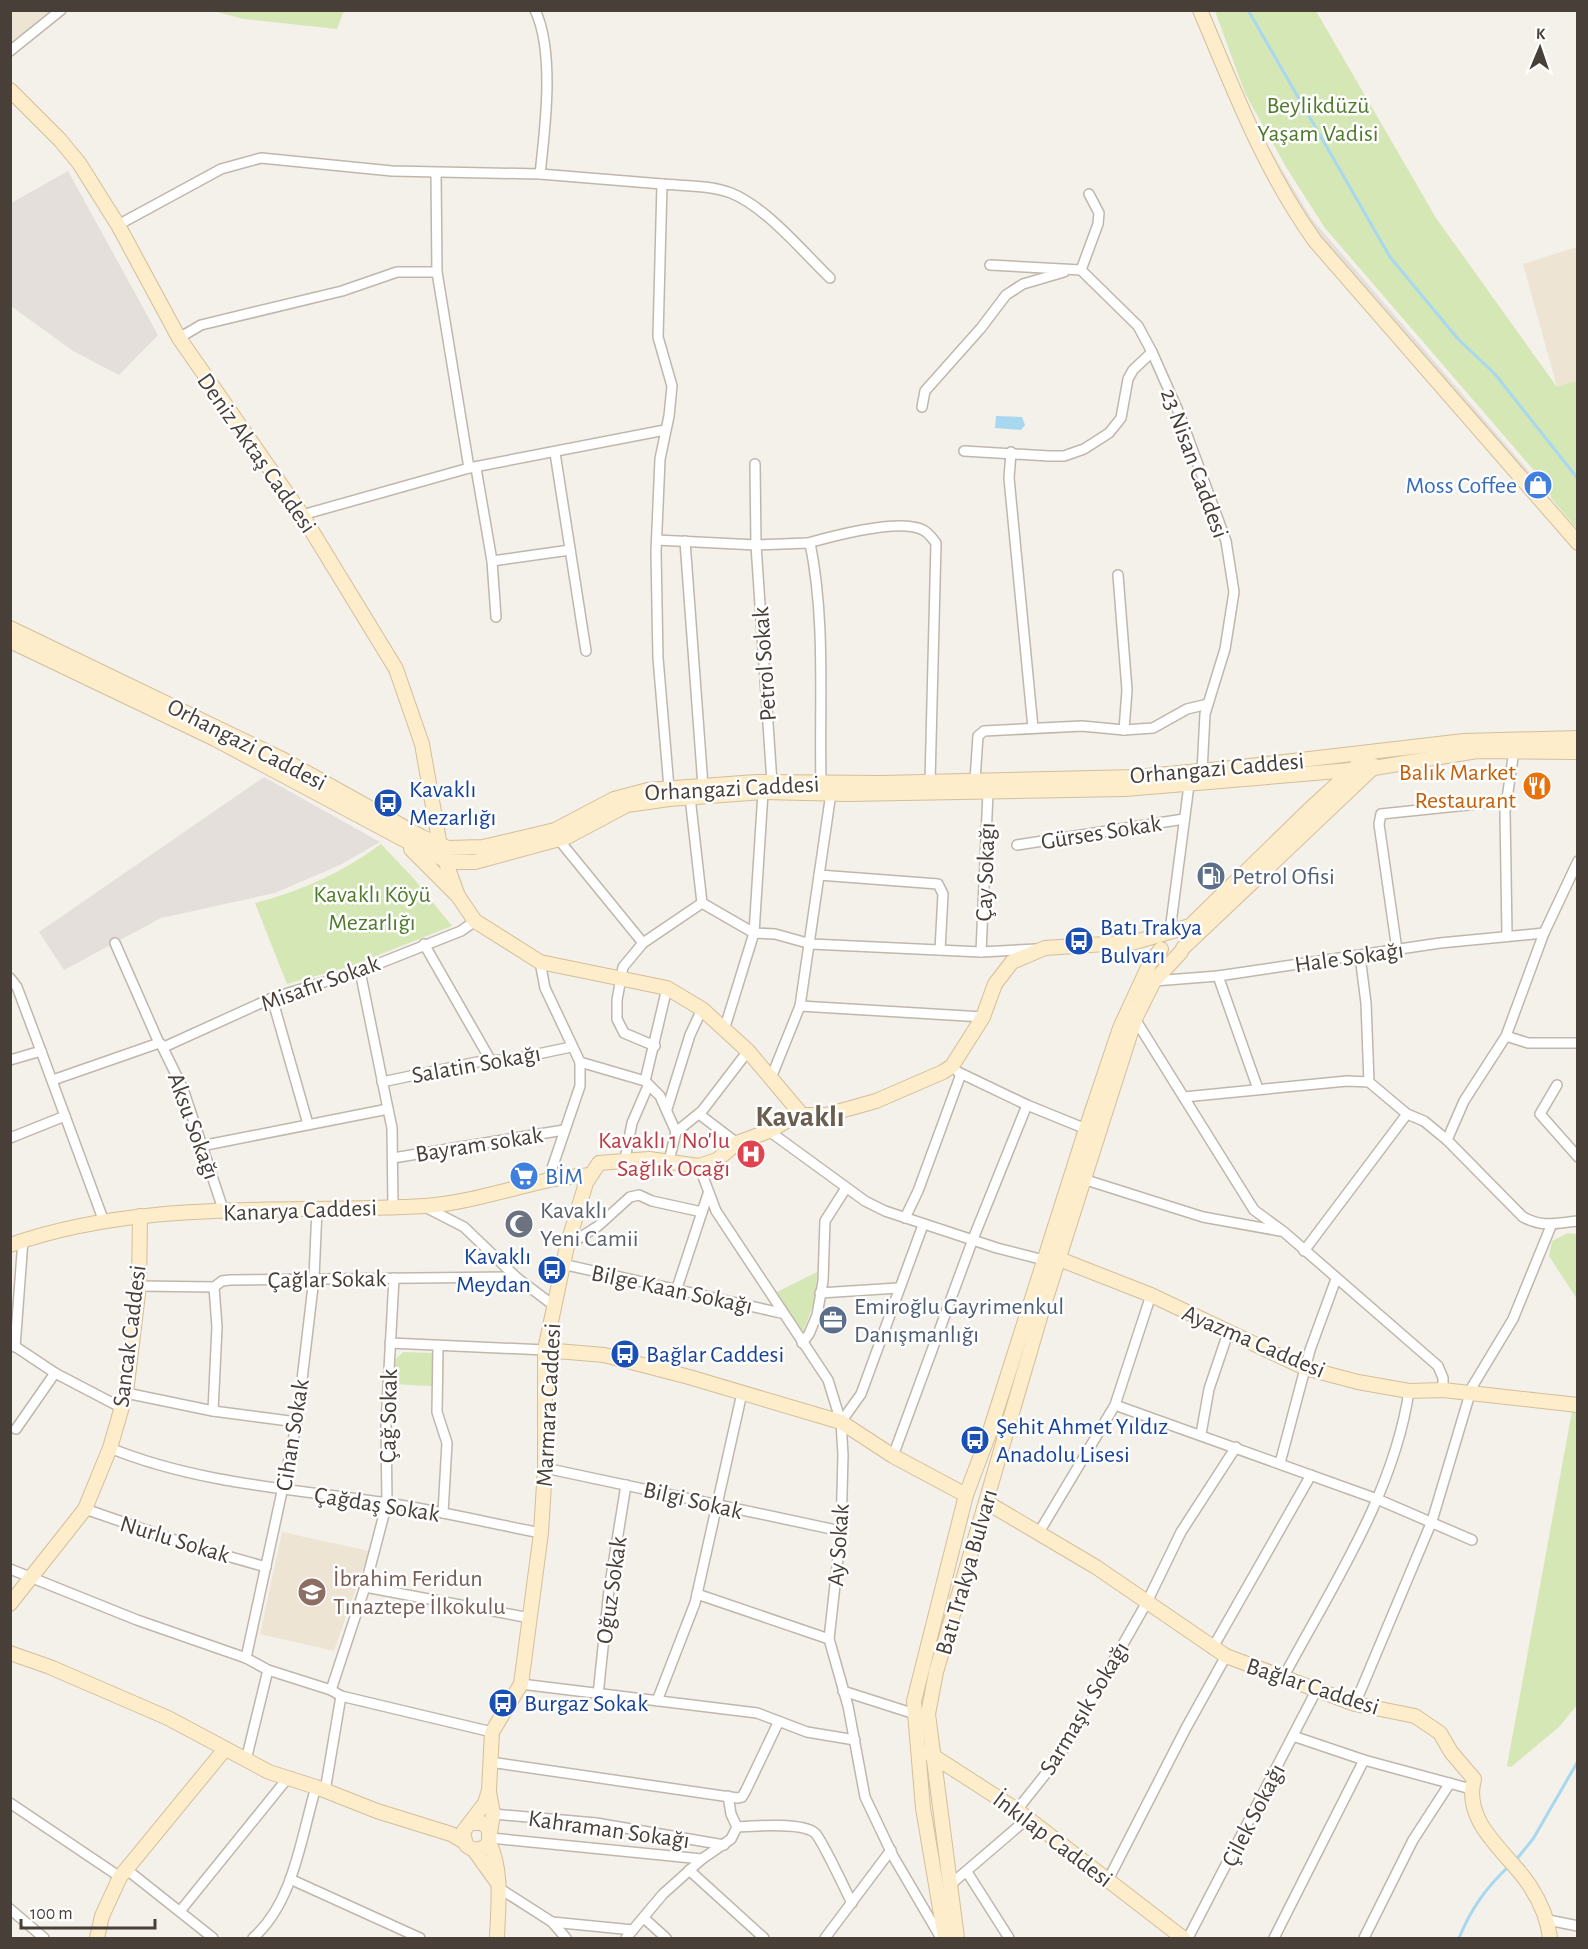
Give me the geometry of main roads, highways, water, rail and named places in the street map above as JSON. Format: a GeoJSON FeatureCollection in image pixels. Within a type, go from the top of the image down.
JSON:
{"type":"FeatureCollection","features":[{"type":"Feature","properties":{"kind":"main road"},"geometry":{"type":"LineString","coordinates":[[1200,10],[1262,154],[1299,219],[1315,241],[1578,543]]}},
{"type":"Feature","properties":{"kind":"main road","name":"Deniz Aktaş Caddesi"},"geometry":{"type":"LineString","coordinates":[[10,90],[67,147],[118,225],[179,338],[302,515],[403,686],[422,744],[440,846],[458,896]]}},
{"type":"Feature","properties":{"kind":"main road","name":"Orhangazi Caddesi"},"geometry":{"type":"LineString","coordinates":[[10,628],[41,649],[440,846],[464,849],[535,835],[568,825],[624,795],[669,788],[703,786],[988,792],[1189,784],[1356,769]]}},
{"type":"Feature","properties":{"kind":"main road","name":"Orhangazi Caddesi"},"geometry":{"type":"LineString","coordinates":[[10,641],[41,649]]}},
{"type":"Feature","properties":{"kind":"main road"},"geometry":{"type":"LineString","coordinates":[[1374,768],[1375,758],[1372,752],[1464,741],[1578,738]]}},
{"type":"Feature","properties":{"kind":"main road"},"geometry":{"type":"LineString","coordinates":[[1356,769],[1477,751],[1578,752]]}},
{"type":"Feature","properties":{"kind":"main road","name":"Orhangazi Caddesi"},"geometry":{"type":"LineString","coordinates":[[826,788],[975,780],[1136,777],[1202,772],[1372,752]]}},
{"type":"Feature","properties":{"kind":"main road","name":"Batı Trakya Bulvarı"},"geometry":{"type":"LineString","coordinates":[[957,1938],[933,1754],[922,1716],[914,1701],[966,1495],[989,1434],[1120,1028],[1150,963],[1165,938],[1190,926],[1372,752]]}},
{"type":"Feature","properties":{"kind":"main road","name":"Batı Trakya Bulvarı"},"geometry":{"type":"LineString","coordinates":[[943,1938],[917,1749],[922,1716],[1083,1179],[1112,1096],[1135,1019],[1154,981],[1182,950],[1374,768]]}},
{"type":"Feature","properties":{"kind":"main road","name":"Orhangazi Caddesi"},"geometry":{"type":"LineString","coordinates":[[290,770],[398,837],[445,860],[470,862],[559,840],[586,830],[627,805],[768,787]]}},
{"type":"Feature","properties":{"kind":"main road"},"geometry":{"type":"LineString","coordinates":[[1314,773],[1326,780],[1327,785],[1321,799]]}},
{"type":"Feature","properties":{"kind":"main road"},"geometry":{"type":"LineString","coordinates":[[398,837],[458,896],[475,921],[540,962],[667,988],[702,1009],[748,1051],[802,1115]]}},
{"type":"Feature","properties":{"kind":"main road"},"geometry":{"type":"LineString","coordinates":[[458,896],[454,881],[462,866],[470,862]]}},
{"type":"Feature","properties":{"kind":"main road"},"geometry":{"type":"LineString","coordinates":[[590,1175],[599,1163],[625,1159],[669,1161],[699,1166],[717,1160],[737,1143],[802,1115],[826,1115],[876,1101],[957,1070],[983,1017],[995,984],[1012,962],[1046,948],[1165,938],[1183,937],[1182,950],[1171,955],[1165,938]]}},
{"type":"Feature","properties":{"kind":"main road","name":"Kanarya Caddesi"},"geometry":{"type":"LineString","coordinates":[[17,1243],[48,1232],[103,1219],[224,1212],[423,1206],[451,1203],[548,1180],[590,1175]]}},
{"type":"Feature","properties":{"kind":"main road","name":"Marmara Caddesi"},"geometry":{"type":"LineString","coordinates":[[497,1938],[498,1885],[496,1857],[490,1838],[493,1814],[489,1790],[492,1732],[521,1684],[541,1533],[545,1468],[545,1350],[562,1264],[590,1175]]}},
{"type":"Feature","properties":{"kind":"main road","name":"Sancak Caddesi"},"geometry":{"type":"LineString","coordinates":[[10,1604],[85,1509],[110,1448],[126,1393],[139,1286],[140,1216]]}},
{"type":"Feature","properties":{"kind":"main road","name":"Ayazma Caddesi"},"geometry":{"type":"LineString","coordinates":[[1044,1260],[1059,1259],[1150,1295],[1305,1368],[1358,1382],[1409,1391],[1443,1390],[1469,1395],[1578,1405]]}},
{"type":"Feature","properties":{"kind":"main road"},"geometry":{"type":"LineString","coordinates":[[545,1350],[604,1355],[841,1422],[893,1456],[966,1495],[967,1505],[973,1509],[982,1508],[986,1502]]}},
{"type":"Feature","properties":{"kind":"main road","name":"Bağlar Caddesi"},"geometry":{"type":"LineString","coordinates":[[986,1502],[1096,1567],[1212,1649],[1316,1691],[1355,1704],[1415,1716],[1440,1733],[1451,1752],[1474,1779],[1471,1789],[1476,1815],[1497,1847],[1524,1878],[1548,1920],[1550,1938]]}},
{"type":"Feature","properties":{"kind":"main road"},"geometry":{"type":"LineString","coordinates":[[10,1653],[109,1691],[168,1718],[287,1779],[321,1789],[377,1811],[451,1834],[469,1836],[483,1849],[490,1838],[486,1825],[469,1836]]}},
{"type":"Feature","properties":{"kind":"main road"},"geometry":{"type":"LineString","coordinates":[[97,1938],[102,1916],[123,1873],[225,1749]]}},
{"type":"Feature","properties":{"kind":"main road","name":"İnkılap Caddesi"},"geometry":{"type":"LineString","coordinates":[[917,1749],[933,1754],[1022,1815],[1108,1880],[1175,1936]]}},
{"type":"Feature","properties":{"kind":"main road","name":"Marmara Caddesi"},"geometry":{"type":"LineString","coordinates":[[469,1836],[489,1790]]}},
{"type":"Feature","properties":{"kind":"main road"},"geometry":{"type":"LineString","coordinates":[[469,1836],[498,1885]]}},
{"type":"Feature","properties":{"kind":"water"},"geometry":{"type":"Polygon","coordinates":[[[996,416],[1022,417],[1025,425],[1021,430],[995,428],[996,416]]]}},
{"type":"Feature","properties":{"kind":"waterway"},"geometry":{"type":"LineString","coordinates":[[1248,10],[1390,257],[1458,339],[1495,374],[1578,479]]}},
{"type":"Feature","properties":{"kind":"waterway"},"geometry":{"type":"LineString","coordinates":[[1515,1861],[1533,1839],[1578,1761]]}},
{"type":"Feature","properties":{"kind":"waterway"},"geometry":{"type":"LineString","coordinates":[[1459,1938],[1479,1900],[1508,1867]]}},
{"type":"Feature","properties":{"kind":"place","name":"Moss Coffee"},"geometry":{"type":"Point","coordinates":[1538,485]}},
{"type":"Feature","properties":{"kind":"place","name":"Balık Market Restaurant"},"geometry":{"type":"Point","coordinates":[1537,786]}},
{"type":"Feature","properties":{"kind":"place","name":"Kavaklı Mezarlığı"},"geometry":{"type":"Point","coordinates":[388,803]}},
{"type":"Feature","properties":{"kind":"place","name":"Petrol Ofisi"},"geometry":{"type":"Point","coordinates":[1211,876]}},
{"type":"Feature","properties":{"kind":"place","name":"Batı Trakya Bulvarı"},"geometry":{"type":"Point","coordinates":[1079,941]}},
{"type":"Feature","properties":{"kind":"place","name":"Kavaklı 1 No'lu Sağlık Ocağı"},"geometry":{"type":"Point","coordinates":[751,1154]}},
{"type":"Feature","properties":{"kind":"place","name":"BİM"},"geometry":{"type":"Point","coordinates":[524,1176]}},
{"type":"Feature","properties":{"kind":"place","name":"Kavaklı Yeni Camii"},"geometry":{"type":"Point","coordinates":[519,1224]}},
{"type":"Feature","properties":{"kind":"place","name":"Kavaklı Meydan"},"geometry":{"type":"Point","coordinates":[552,1270]}},
{"type":"Feature","properties":{"kind":"place","name":"Emiroğlu Gayrimenkul Danışmanlığı"},"geometry":{"type":"Point","coordinates":[833,1320]}},
{"type":"Feature","properties":{"kind":"place","name":"Bağlar Caddesi"},"geometry":{"type":"Point","coordinates":[625,1354]}},
{"type":"Feature","properties":{"kind":"place","name":"Şehit Ahmet Yıldız Anadolu Lisesi"},"geometry":{"type":"Point","coordinates":[975,1440]}},
{"type":"Feature","properties":{"kind":"place","name":"İbrahim Feridun Tınaztepe İlkokulu"},"geometry":{"type":"Point","coordinates":[312,1592]}},
{"type":"Feature","properties":{"kind":"place","name":"Burgaz Sokak"},"geometry":{"type":"Point","coordinates":[503,1703]}},
{"type":"Feature","properties":{"kind":"district","name":"Kavaklı"},"geometry":{"type":"Point","coordinates":[800,1116]}},
{"type":"Feature","properties":{"kind":"park label","name":"Beylikdüzü Yaşam Vadisi"},"geometry":{"type":"Point","coordinates":[1318,119]}},
{"type":"Feature","properties":{"kind":"park label","name":"Kavaklı Köyü Mezarlığı"},"geometry":{"type":"Point","coordinates":[372,908]}}]}
